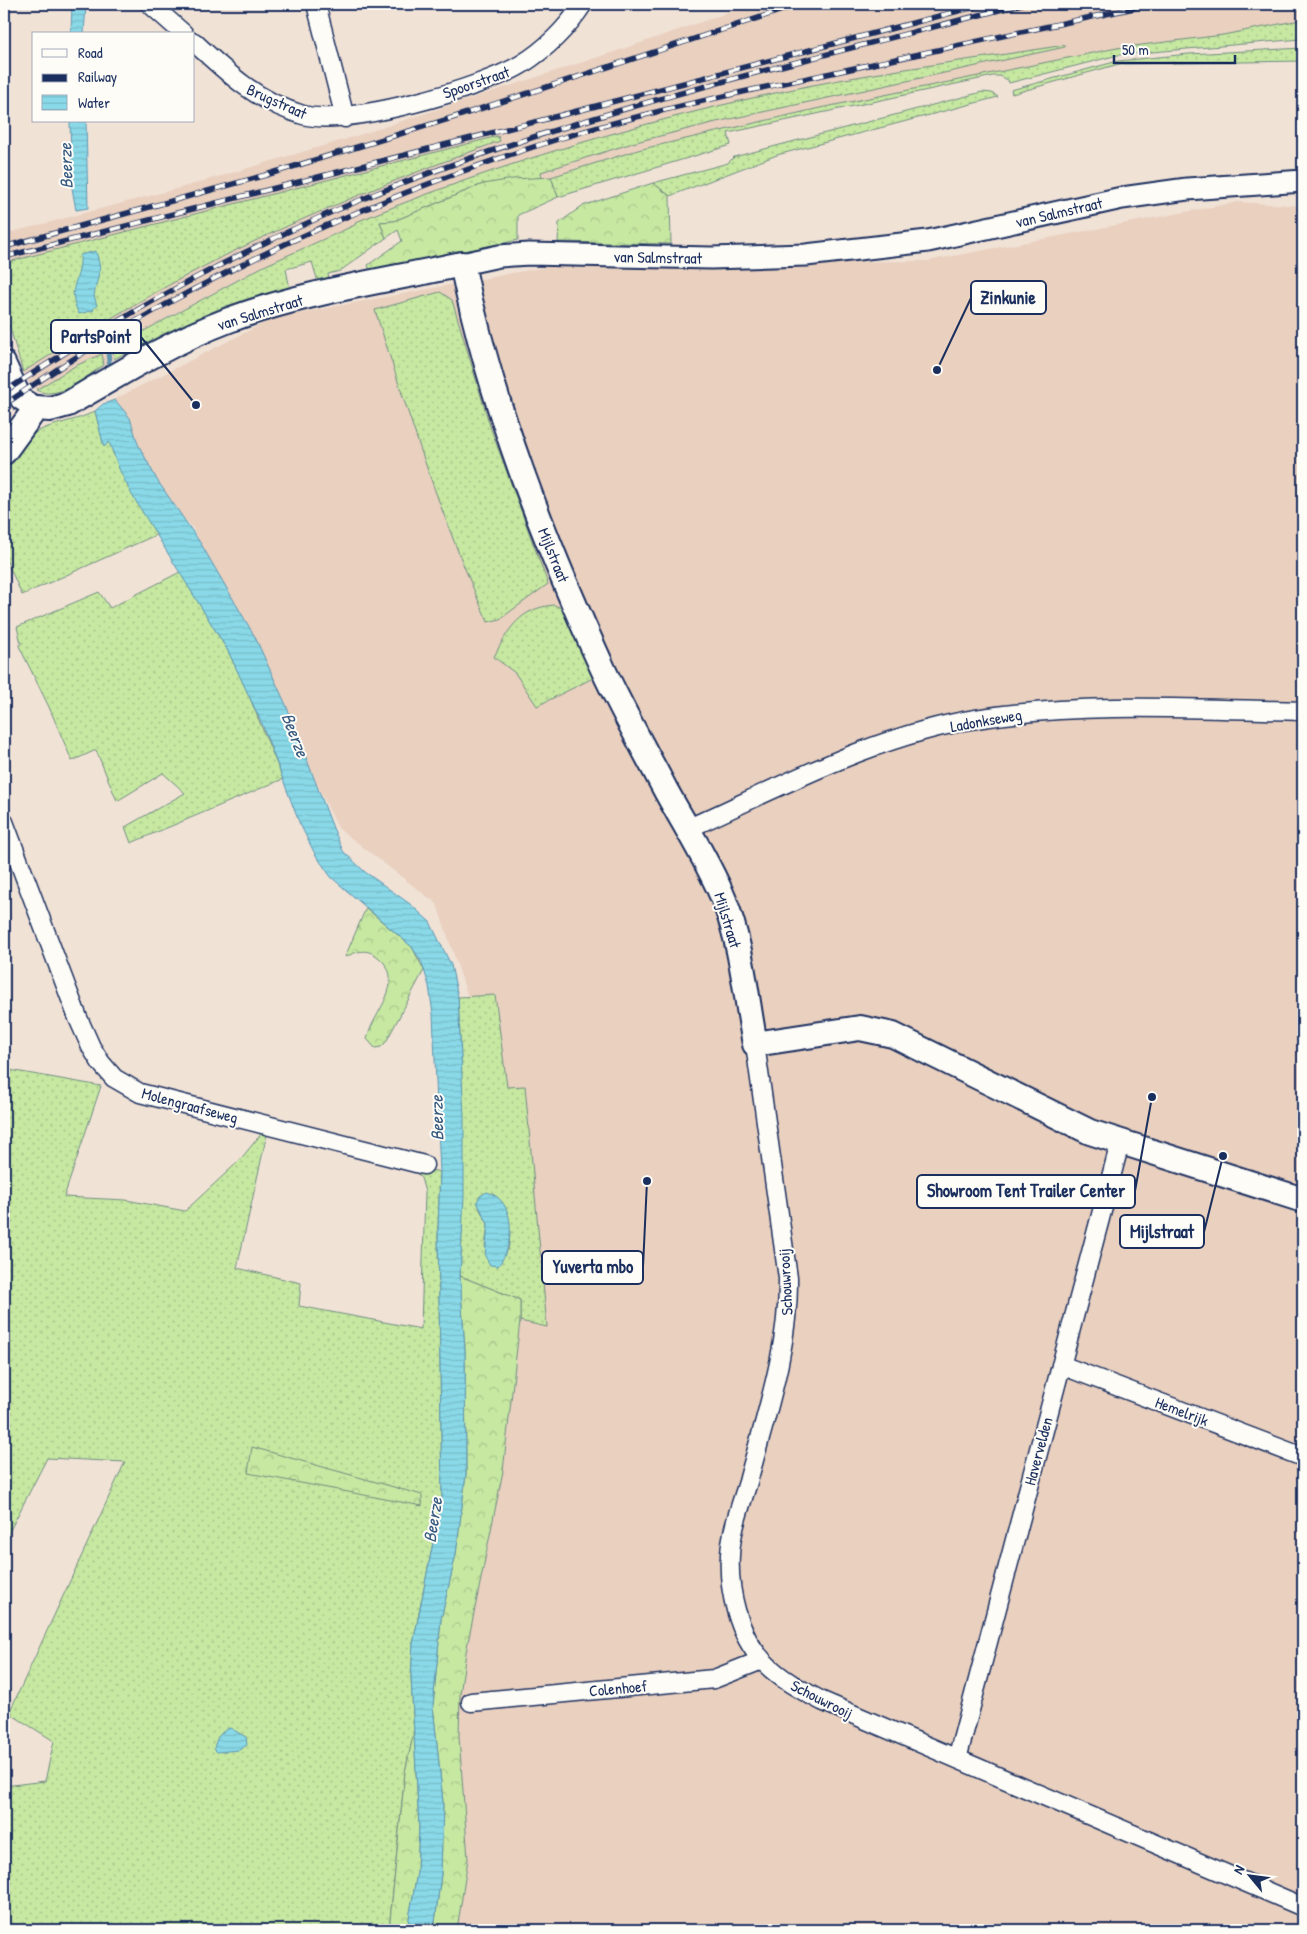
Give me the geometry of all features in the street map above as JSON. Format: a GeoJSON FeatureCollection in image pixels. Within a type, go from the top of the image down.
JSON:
{"type":"FeatureCollection","features":[{"type":"Feature","properties":{"kind":"main road","name":"van Salmstraat"},"geometry":{"type":"LineString","coordinates":[[36,408],[50,409],[68,404],[203,330],[231,319],[313,296],[462,264]]}},
{"type":"Feature","properties":{"kind":"main road","name":"Mijlstraat"},"geometry":{"type":"LineString","coordinates":[[462,264],[470,302],[499,406],[554,556],[604,671],[666,790],[689,828],[724,901],[734,932],[755,1044]]}},
{"type":"Feature","properties":{"kind":"main road"},"geometry":{"type":"LineString","coordinates":[[4,452],[36,408]]}},
{"type":"Feature","properties":{"kind":"main road"},"geometry":{"type":"LineString","coordinates":[[755,1044],[860,1028],[893,1035],[1059,1118],[1120,1143],[1303,1200]]}},
{"type":"Feature","properties":{"kind":"street"},"geometry":{"type":"LineString","coordinates":[[150,4],[182,32]]}},
{"type":"Feature","properties":{"kind":"street"},"geometry":{"type":"LineString","coordinates":[[316,4],[346,118]]}},
{"type":"Feature","properties":{"kind":"street","name":"Spoorstraat"},"geometry":{"type":"LineString","coordinates":[[346,118],[368,114],[463,88],[503,75],[552,41],[583,4]]}},
{"type":"Feature","properties":{"kind":"street","name":"Brugstraat"},"geometry":{"type":"LineString","coordinates":[[195,43],[235,81],[257,95],[305,116],[346,118]]}},
{"type":"Feature","properties":{"kind":"street","name":"van Salmstraat"},"geometry":{"type":"LineString","coordinates":[[462,264],[499,256],[529,254],[711,258],[806,255],[928,241],[1122,198],[1187,189],[1303,181]]}},
{"type":"Feature","properties":{"kind":"street"},"geometry":{"type":"LineString","coordinates":[[4,362],[21,399],[36,408]]}},
{"type":"Feature","properties":{"kind":"street","name":"Ladonkseweg"},"geometry":{"type":"LineString","coordinates":[[689,828],[852,754],[915,734],[981,718],[1058,709],[1092,708],[1303,711]]}},
{"type":"Feature","properties":{"kind":"street","name":"Molengraafseweg"},"geometry":{"type":"LineString","coordinates":[[4,822],[78,1018],[101,1064],[114,1078],[140,1093],[424,1165]]}},
{"type":"Feature","properties":{"kind":"street","name":"Schouwrooij"},"geometry":{"type":"LineString","coordinates":[[755,1044],[788,1278],[788,1316],[779,1366],[730,1554],[730,1575],[735,1604],[747,1637],[762,1660],[791,1685],[822,1701],[1303,1907]]}},
{"type":"Feature","properties":{"kind":"street","name":"Havervelden"},"geometry":{"type":"LineString","coordinates":[[957,1759],[1120,1143]]}},
{"type":"Feature","properties":{"kind":"street","name":"Hemelrijk"},"geometry":{"type":"LineString","coordinates":[[1061,1365],[1303,1457]]}},
{"type":"Feature","properties":{"kind":"street","name":"Colenhoef"},"geometry":{"type":"LineString","coordinates":[[471,1702],[714,1679],[762,1660]]}},
{"type":"Feature","properties":{"kind":"shaded area"},"geometry":{"type":"Polygon","coordinates":[[[753,4],[1303,4],[1303,37],[1118,51],[1008,80],[1000,76],[993,76],[728,133],[731,145],[550,199],[518,215],[518,231],[403,241],[394,221],[356,225],[264,266],[168,317],[119,345],[125,352],[63,390],[55,393],[41,393],[26,379],[23,372],[32,366],[4,301],[5,234],[187,186],[350,138],[629,47],[753,4]]]}},
{"type":"Feature","properties":{"kind":"shaded area"},"geometry":{"type":"Polygon","coordinates":[[[1238,202],[1303,206],[1303,1930],[457,1930],[468,1859],[459,1737],[460,1695],[466,1652],[503,1471],[520,1321],[471,1006],[437,904],[338,828],[192,527],[130,465],[109,402],[274,318],[561,264],[927,261],[1238,202]]]}},
{"type":"Feature","properties":{"kind":"green space"},"geometry":{"type":"Polygon","coordinates":[[[1300,20],[1303,31],[1301,39],[1118,55],[1009,83],[1008,80],[1000,76],[993,76],[728,133],[731,145],[558,197],[551,177],[638,150],[820,108],[1117,48],[1223,35],[1300,20]]]}},
{"type":"Feature","properties":{"kind":"green space"},"geometry":{"type":"Polygon","coordinates":[[[1065,45],[1065,47],[716,122],[636,142],[541,172],[542,178],[483,184],[394,221],[380,222],[386,238],[340,271],[328,274],[329,279],[318,282],[312,262],[286,269],[290,289],[226,306],[184,324],[114,359],[113,348],[264,266],[355,225],[356,222],[411,200],[522,161],[635,127],[808,86],[904,69],[1065,45]]]}},
{"type":"Feature","properties":{"kind":"green space"},"geometry":{"type":"Polygon","coordinates":[[[1303,48],[1303,61],[1119,64],[1012,94],[1011,90],[1118,61],[1189,54],[1303,48]]]}},
{"type":"Feature","properties":{"kind":"green space"},"geometry":{"type":"Polygon","coordinates":[[[982,92],[992,93],[998,97],[777,155],[670,196],[653,183],[728,163],[734,157],[982,92]]]}},
{"type":"Feature","properties":{"kind":"green space"},"geometry":{"type":"Polygon","coordinates":[[[498,136],[500,141],[360,195],[291,224],[224,256],[147,297],[23,372],[4,308],[4,263],[498,136]]]}},
{"type":"Feature","properties":{"kind":"green space"},"geometry":{"type":"Polygon","coordinates":[[[551,177],[558,197],[518,215],[518,240],[370,271],[368,265],[402,241],[398,230],[386,238],[380,222],[394,221],[483,184],[513,179],[551,177]]]}},
{"type":"Feature","properties":{"kind":"green space"},"geometry":{"type":"Polygon","coordinates":[[[653,183],[670,196],[671,244],[558,242],[559,223],[582,206],[653,183]]]}},
{"type":"Feature","properties":{"kind":"green space"},"geometry":{"type":"Polygon","coordinates":[[[440,292],[452,300],[491,429],[548,584],[500,619],[488,622],[441,507],[375,310],[440,292]]]}},
{"type":"Feature","properties":{"kind":"green space"},"geometry":{"type":"Polygon","coordinates":[[[102,354],[104,365],[72,386],[53,393],[44,393],[36,390],[75,366],[102,354]]]}},
{"type":"Feature","properties":{"kind":"green space"},"geometry":{"type":"Polygon","coordinates":[[[95,411],[104,446],[109,441],[130,489],[158,534],[22,595],[4,555],[4,464],[33,434],[95,411]]]}},
{"type":"Feature","properties":{"kind":"green space"},"geometry":{"type":"Polygon","coordinates":[[[180,572],[228,651],[245,686],[283,779],[131,843],[125,827],[185,793],[163,773],[117,801],[96,750],[72,761],[49,707],[19,646],[21,643],[17,627],[99,592],[110,608],[180,572]]]}},
{"type":"Feature","properties":{"kind":"green space"},"geometry":{"type":"Polygon","coordinates":[[[554,605],[564,609],[595,677],[537,706],[515,673],[494,657],[504,637],[524,615],[532,610],[554,605]]]}},
{"type":"Feature","properties":{"kind":"green space"},"geometry":{"type":"Polygon","coordinates":[[[366,908],[412,947],[424,970],[386,1042],[381,1047],[375,1048],[367,1039],[386,998],[390,977],[387,967],[378,957],[366,951],[345,957],[366,908]]]}},
{"type":"Feature","properties":{"kind":"green space"},"geometry":{"type":"Polygon","coordinates":[[[495,995],[507,1087],[525,1086],[547,1327],[520,1321],[520,1300],[460,1276],[463,1136],[458,997],[495,995]],[[493,1194],[479,1208],[488,1224],[485,1247],[508,1250],[510,1234],[508,1219],[499,1200],[493,1194]]]}},
{"type":"Feature","properties":{"kind":"green space"},"geometry":{"type":"Polygon","coordinates":[[[4,1069],[101,1086],[64,1197],[126,1200],[185,1211],[239,1161],[262,1133],[267,1134],[237,1268],[301,1283],[299,1306],[421,1329],[425,1192],[421,1178],[411,1165],[440,1172],[438,1228],[442,1497],[413,1644],[411,1677],[414,1732],[405,1772],[389,1930],[4,1930],[4,1786],[45,1781],[54,1741],[9,1713],[125,1462],[47,1458],[4,1542],[4,1069]]]}},
{"type":"Feature","properties":{"kind":"green space"},"geometry":{"type":"Polygon","coordinates":[[[460,1276],[520,1300],[520,1321],[503,1471],[466,1652],[460,1695],[459,1737],[468,1859],[457,1930],[434,1930],[441,1874],[443,1802],[433,1706],[441,1619],[456,1554],[466,1474],[465,1351],[460,1276]]]}},
{"type":"Feature","properties":{"kind":"green space"},"geometry":{"type":"Polygon","coordinates":[[[252,1447],[422,1495],[422,1506],[248,1473],[252,1447]]]}},
{"type":"Feature","properties":{"kind":"green space"},"geometry":{"type":"Polygon","coordinates":[[[414,1732],[419,1827],[417,1873],[407,1930],[389,1930],[405,1772],[414,1732]]]}},
{"type":"Feature","properties":{"kind":"water"},"geometry":{"type":"Polygon","coordinates":[[[72,4],[86,4],[84,32],[71,32],[72,4]]]}},
{"type":"Feature","properties":{"kind":"water"},"geometry":{"type":"Polygon","coordinates":[[[70,122],[86,122],[88,208],[76,210],[72,188],[70,122]]]}},
{"type":"Feature","properties":{"kind":"water"},"geometry":{"type":"Polygon","coordinates":[[[96,251],[100,268],[94,295],[97,306],[93,308],[94,310],[79,314],[75,304],[74,290],[79,271],[80,255],[96,251]]]}},
{"type":"Feature","properties":{"kind":"water"},"geometry":{"type":"Polygon","coordinates":[[[115,400],[130,418],[138,444],[157,480],[201,544],[255,637],[286,705],[343,851],[365,872],[410,904],[430,922],[451,965],[458,997],[464,1117],[464,1196],[460,1276],[465,1351],[466,1474],[456,1554],[441,1619],[433,1706],[443,1802],[441,1874],[434,1930],[407,1930],[417,1873],[419,1827],[411,1677],[413,1644],[442,1497],[438,1228],[440,1172],[433,1014],[429,986],[422,963],[412,947],[331,877],[315,854],[299,822],[262,724],[228,651],[132,495],[109,442],[104,447],[95,411],[103,404],[115,400]]]}},
{"type":"Feature","properties":{"kind":"water"},"geometry":{"type":"Polygon","coordinates":[[[487,1192],[497,1197],[504,1205],[510,1225],[510,1237],[507,1248],[498,1266],[490,1265],[485,1256],[488,1224],[477,1202],[480,1196],[487,1192]]]}},
{"type":"Feature","properties":{"kind":"water"},"geometry":{"type":"Polygon","coordinates":[[[230,1728],[246,1737],[247,1745],[239,1750],[217,1752],[214,1749],[217,1739],[224,1731],[230,1728]]]}},
{"type":"Feature","properties":{"kind":"waterway","name":"Beerze"},"geometry":{"type":"LineString","coordinates":[[108,351],[109,362]]}},
{"type":"Feature","properties":{"kind":"railway"},"geometry":{"type":"LineString","coordinates":[[4,247],[266,175],[455,117],[801,4]]}},
{"type":"Feature","properties":{"kind":"railway"},"geometry":{"type":"LineString","coordinates":[[4,257],[558,116],[985,4]]}},
{"type":"Feature","properties":{"kind":"railway"},"geometry":{"type":"LineString","coordinates":[[4,392],[101,331],[200,275],[303,225],[408,181],[483,154],[636,106],[713,84],[1022,4]]}},
{"type":"Feature","properties":{"kind":"railway"},"geometry":{"type":"LineString","coordinates":[[4,405],[68,362],[134,322],[201,285],[341,219],[485,163],[624,120],[759,88],[1153,4]]}},
{"type":"Feature","properties":{"kind":"place","name":"Zinkunie"},"geometry":{"type":"Point","coordinates":[937,370]}},
{"type":"Feature","properties":{"kind":"place","name":"PartsPoint"},"geometry":{"type":"Point","coordinates":[196,405]}},
{"type":"Feature","properties":{"kind":"place","name":"Showroom Tent Trailer Center"},"geometry":{"type":"Point","coordinates":[1152,1097]}},
{"type":"Feature","properties":{"kind":"place","name":"Mijlstraat"},"geometry":{"type":"Point","coordinates":[1223,1156]}},
{"type":"Feature","properties":{"kind":"place","name":"Yuverta mbo"},"geometry":{"type":"Point","coordinates":[647,1181]}}]}
